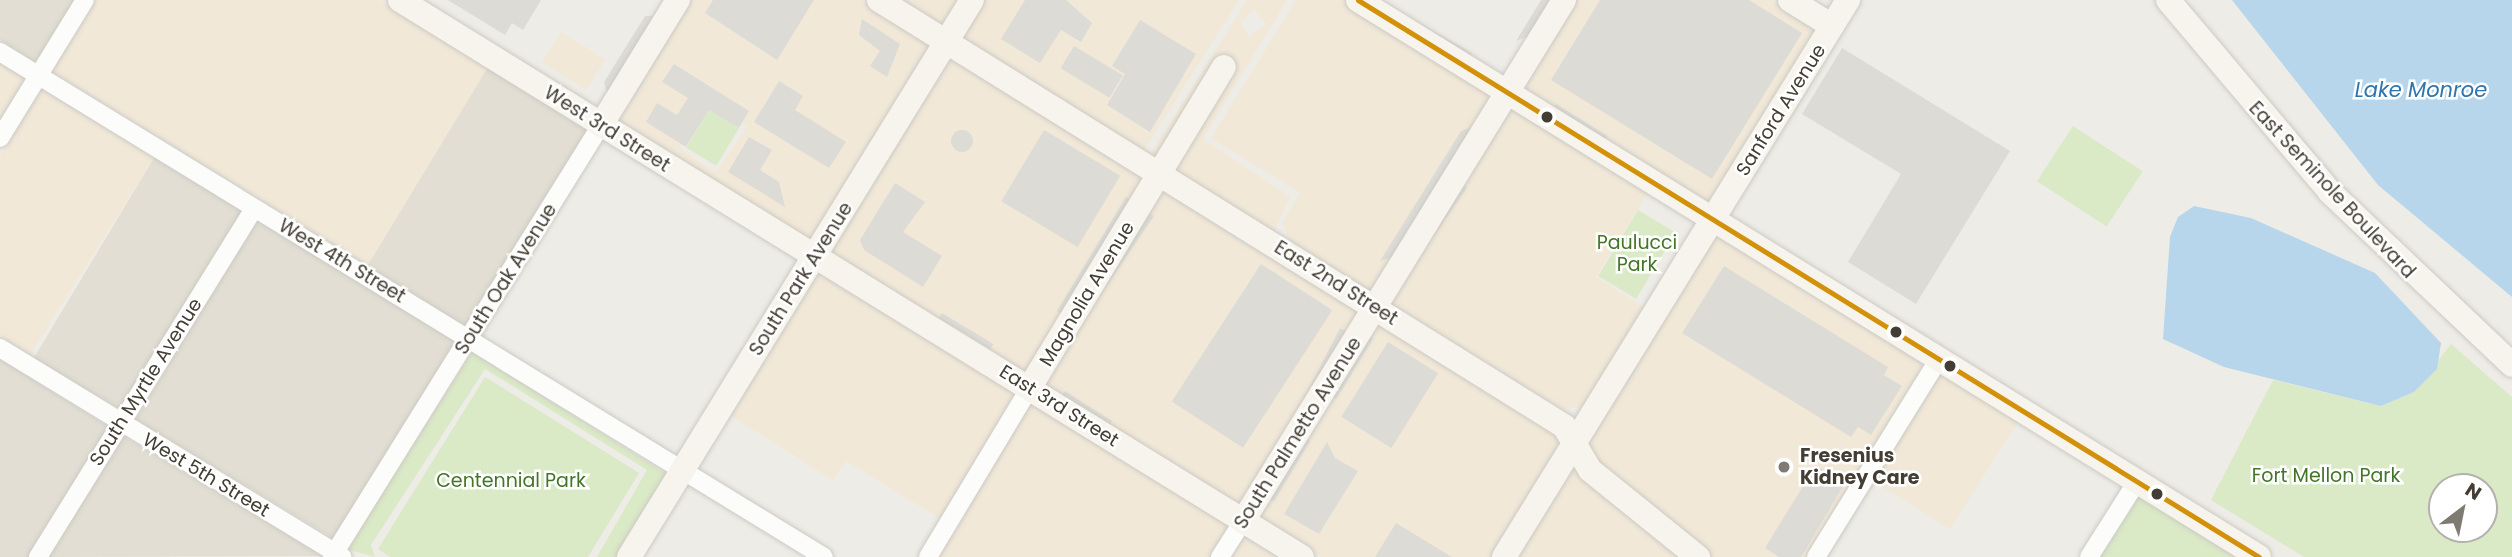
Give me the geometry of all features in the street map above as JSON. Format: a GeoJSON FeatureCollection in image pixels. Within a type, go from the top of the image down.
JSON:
{"type":"FeatureCollection","features":[{"type":"Feature","properties":{"kind":"street"},"geometry":{"type":"LineString","coordinates":[[0,138],[85,0]]}},
{"type":"Feature","properties":{"kind":"street","name":"West 3rd Street"},"geometry":{"type":"LineString","coordinates":[[400,0],[814,257]]}},
{"type":"Feature","properties":{"kind":"street","name":"South Oak Avenue"},"geometry":{"type":"LineString","coordinates":[[336,556],[678,0]]}},
{"type":"Feature","properties":{"kind":"street","name":"East 2nd Street"},"geometry":{"type":"LineString","coordinates":[[879,0],[1564,426],[1590,470],[1698,557]]}},
{"type":"Feature","properties":{"kind":"street","name":"South Park Avenue"},"geometry":{"type":"LineString","coordinates":[[629,557],[972,0]]}},
{"type":"Feature","properties":{"kind":"street"},"geometry":{"type":"LineString","coordinates":[[1358,0],[2259,557]]}},
{"type":"Feature","properties":{"kind":"street","name":"South Palmetto Avenue"},"geometry":{"type":"LineString","coordinates":[[1220,557],[1376,309],[1564,0]]}},
{"type":"Feature","properties":{"kind":"street"},"geometry":{"type":"LineString","coordinates":[[1790,0],[1832,26]]}},
{"type":"Feature","properties":{"kind":"street","name":"Sanford Avenue"},"geometry":{"type":"LineString","coordinates":[[1504,557],[1848,0]]}},
{"type":"Feature","properties":{"kind":"street","name":"East Seminole Boulevard"},"geometry":{"type":"LineString","coordinates":[[2168,0],[2330,192],[2512,365]]}},
{"type":"Feature","properties":{"kind":"street","name":"West 4th Street"},"geometry":{"type":"LineString","coordinates":[[0,52],[824,557]]}},
{"type":"Feature","properties":{"kind":"street","name":"Magnolia Avenue"},"geometry":{"type":"LineString","coordinates":[[928,557],[1224,67]]}},
{"type":"Feature","properties":{"kind":"street","name":"South Myrtle Avenue"},"geometry":{"type":"LineString","coordinates":[[38,557],[254,208]]}},
{"type":"Feature","properties":{"kind":"street","name":"East 3rd Street"},"geometry":{"type":"LineString","coordinates":[[814,257],[1030,387],[1302,557]]}},
{"type":"Feature","properties":{"kind":"street","name":"West 5th Street"},"geometry":{"type":"LineString","coordinates":[[0,348],[336,556]]}},
{"type":"Feature","properties":{"kind":"street"},"geometry":{"type":"LineString","coordinates":[[1816,557],[1938,359]]}},
{"type":"Feature","properties":{"kind":"street"},"geometry":{"type":"LineString","coordinates":[[2089,557],[2136,483]]}},
{"type":"Feature","properties":{"kind":"shaded area"},"geometry":{"type":"Polygon","coordinates":[[[0,0],[75,0],[36,62],[0,40],[0,0]]]}},
{"type":"Feature","properties":{"kind":"shaded area"},"geometry":{"type":"Polygon","coordinates":[[[95,0],[379,0],[488,67],[368,265],[51,71],[95,0]]]}},
{"type":"Feature","properties":{"kind":"shaded area"},"geometry":{"type":"Polygon","coordinates":[[[448,0],[541,0],[523,30],[512,23],[505,35],[448,0]]]}},
{"type":"Feature","properties":{"kind":"shaded area"},"geometry":{"type":"Polygon","coordinates":[[[688,0],[861,0],[934,46],[812,245],[613,121],[688,0]],[[714,103],[679,148],[716,173],[747,127],[714,103]]]}},
{"type":"Feature","properties":{"kind":"shaded area"},"geometry":{"type":"Polygon","coordinates":[[[713,0],[814,0],[777,60],[705,13],[713,0]]]}},
{"type":"Feature","properties":{"kind":"shaded area"},"geometry":{"type":"Polygon","coordinates":[[[899,0],[1239,0],[1144,150],[899,0]]]}},
{"type":"Feature","properties":{"kind":"shaded area"},"geometry":{"type":"Polygon","coordinates":[[[1025,0],[1066,0],[1092,23],[1081,42],[1061,30],[1040,63],[1001,39],[1025,0]]]}},
{"type":"Feature","properties":{"kind":"shaded area"},"geometry":{"type":"Polygon","coordinates":[[[1247,0],[1287,0],[1203,139],[1290,197],[1274,232],[1172,169],[1236,63],[1221,55],[1158,160],[1150,155],[1247,0]],[[1254,9],[1240,23],[1249,36],[1266,24],[1254,9]]]}},
{"type":"Feature","properties":{"kind":"shaded area"},"geometry":{"type":"Polygon","coordinates":[[[1296,0],[1340,0],[1650,189],[1596,277],[1647,309],[1587,407],[1562,409],[1290,241],[1282,223],[1300,193],[1211,138],[1296,0]]]}},
{"type":"Feature","properties":{"kind":"shaded area"},"geometry":{"type":"Polygon","coordinates":[[[1377,0],[1471,52],[1472,59],[1377,0]]]}},
{"type":"Feature","properties":{"kind":"shaded area"},"geometry":{"type":"Polygon","coordinates":[[[1541,0],[1550,0],[1529,36],[1516,41],[1541,0]]]}},
{"type":"Feature","properties":{"kind":"shaded area"},"geometry":{"type":"Polygon","coordinates":[[[1574,0],[1771,0],[1820,30],[1711,207],[1519,88],[1574,0]]]}},
{"type":"Feature","properties":{"kind":"shaded area"},"geometry":{"type":"Polygon","coordinates":[[[1600,0],[1749,0],[1802,33],[1712,179],[1551,80],[1600,0]]]}},
{"type":"Feature","properties":{"kind":"shaded area"},"geometry":{"type":"Polygon","coordinates":[[[645,16],[654,16],[607,92],[604,82],[645,16]]]}},
{"type":"Feature","properties":{"kind":"shaded area"},"geometry":{"type":"Polygon","coordinates":[[[862,19],[900,44],[887,77],[870,66],[880,51],[859,35],[862,19]]]}},
{"type":"Feature","properties":{"kind":"shaded area"},"geometry":{"type":"Polygon","coordinates":[[[1140,20],[1196,54],[1150,132],[1107,105],[1125,74],[1112,66],[1140,20]]]}},
{"type":"Feature","properties":{"kind":"shaded area"},"geometry":{"type":"Polygon","coordinates":[[[561,32],[605,60],[586,90],[542,63],[561,32]]]}},
{"type":"Feature","properties":{"kind":"shaded area"},"geometry":{"type":"Polygon","coordinates":[[[1074,46],[1123,75],[1109,98],[1061,68],[1074,46]]]}},
{"type":"Feature","properties":{"kind":"shaded area"},"geometry":{"type":"Polygon","coordinates":[[[1842,48],[2010,151],[1916,304],[1848,262],[1901,174],[1802,114],[1842,48]]]}},
{"type":"Feature","properties":{"kind":"shaded area"},"geometry":{"type":"Polygon","coordinates":[[[949,55],[1148,174],[1028,374],[829,255],[949,55]]]}},
{"type":"Feature","properties":{"kind":"shaded area"},"geometry":{"type":"Polygon","coordinates":[[[0,63],[26,79],[0,122],[0,63]]]}},
{"type":"Feature","properties":{"kind":"shaded area"},"geometry":{"type":"Polygon","coordinates":[[[674,64],[749,111],[739,128],[709,110],[686,147],[646,122],[657,103],[677,115],[688,98],[662,82],[674,64]]]}},
{"type":"Feature","properties":{"kind":"shaded area"},"geometry":{"type":"Polygon","coordinates":[[[488,67],[589,130],[466,327],[365,264],[488,67]]]}},
{"type":"Feature","properties":{"kind":"shaded area"},"geometry":{"type":"Polygon","coordinates":[[[779,81],[803,96],[795,110],[846,142],[829,168],[754,122],[779,81]]]}},
{"type":"Feature","properties":{"kind":"shaded area"},"geometry":{"type":"Polygon","coordinates":[[[41,88],[154,158],[30,355],[0,336],[0,155],[41,88]]]}},
{"type":"Feature","properties":{"kind":"shaded area"},"geometry":{"type":"Polygon","coordinates":[[[1556,104],[1608,136],[1605,141],[1553,108],[1556,104]]]}},
{"type":"Feature","properties":{"kind":"shaded area"},"geometry":{"type":"Polygon","coordinates":[[[1473,127],[1393,257],[1380,261],[1461,131],[1473,127]]]}},
{"type":"Feature","properties":{"kind":"shaded area"},"geometry":{"type":"Polygon","coordinates":[[[962,130],[970,133],[973,141],[970,149],[962,152],[954,149],[951,141],[954,133],[962,130]]]}},
{"type":"Feature","properties":{"kind":"shaded area"},"geometry":{"type":"Polygon","coordinates":[[[1044,130],[1120,176],[1078,247],[1001,201],[1044,130]]]}},
{"type":"Feature","properties":{"kind":"shaded area"},"geometry":{"type":"Polygon","coordinates":[[[749,137],[772,150],[760,170],[779,182],[785,207],[728,172],[749,137]]]}},
{"type":"Feature","properties":{"kind":"shaded area"},"geometry":{"type":"Polygon","coordinates":[[[154,158],[242,211],[122,411],[34,358],[154,158]]]}},
{"type":"Feature","properties":{"kind":"shaded area"},"geometry":{"type":"Polygon","coordinates":[[[895,183],[925,202],[903,232],[942,256],[923,287],[864,250],[860,240],[895,183]]]}},
{"type":"Feature","properties":{"kind":"shaded area"},"geometry":{"type":"Polygon","coordinates":[[[1464,185],[1467,188],[1427,245],[1464,185]]]}},
{"type":"Feature","properties":{"kind":"shaded area"},"geometry":{"type":"Polygon","coordinates":[[[1162,186],[1365,313],[1242,509],[1039,383],[1162,186]]]}},
{"type":"Feature","properties":{"kind":"shaded area"},"geometry":{"type":"Polygon","coordinates":[[[1126,197],[1132,201],[1061,314],[1057,311],[1126,197]]]}},
{"type":"Feature","properties":{"kind":"shaded area"},"geometry":{"type":"Polygon","coordinates":[[[1148,212],[1154,216],[1058,358],[1052,354],[1148,212]]]}},
{"type":"Feature","properties":{"kind":"shaded area"},"geometry":{"type":"Polygon","coordinates":[[[256,220],[457,341],[337,541],[136,420],[256,220]]]}},
{"type":"Feature","properties":{"kind":"shaded area"},"geometry":{"type":"Polygon","coordinates":[[[1715,232],[1925,363],[1806,557],[1713,557],[1597,463],[1585,442],[1715,232]]]}},
{"type":"Feature","properties":{"kind":"shaded area"},"geometry":{"type":"Polygon","coordinates":[[[1261,264],[1332,310],[1243,448],[1172,402],[1261,264]]]}},
{"type":"Feature","properties":{"kind":"shaded area"},"geometry":{"type":"Polygon","coordinates":[[[1724,266],[1888,367],[1884,375],[1902,386],[1871,435],[1858,427],[1851,437],[1682,333],[1724,266]]]}},
{"type":"Feature","properties":{"kind":"shaded area"},"geometry":{"type":"Polygon","coordinates":[[[816,270],[1018,391],[941,519],[846,461],[833,480],[728,414],[816,270]]]}},
{"type":"Feature","properties":{"kind":"shaded area"},"geometry":{"type":"Polygon","coordinates":[[[942,313],[993,344],[990,349],[939,318],[942,313]]]}},
{"type":"Feature","properties":{"kind":"shaded area"},"geometry":{"type":"Polygon","coordinates":[[[1378,322],[1557,433],[1563,444],[1494,557],[1321,557],[1255,517],[1378,322]]]}},
{"type":"Feature","properties":{"kind":"shaded area"},"geometry":{"type":"Polygon","coordinates":[[[1340,328],[1346,331],[1301,420],[1295,417],[1340,328]]]}},
{"type":"Feature","properties":{"kind":"shaded area"},"geometry":{"type":"Polygon","coordinates":[[[1368,336],[1373,339],[1336,399],[1332,396],[1368,336]]]}},
{"type":"Feature","properties":{"kind":"shaded area"},"geometry":{"type":"Polygon","coordinates":[[[1388,342],[1438,373],[1391,448],[1341,417],[1388,342]]]}},
{"type":"Feature","properties":{"kind":"shaded area"},"geometry":{"type":"Polygon","coordinates":[[[0,359],[109,427],[28,557],[0,557],[0,359]]]}},
{"type":"Feature","properties":{"kind":"shaded area"},"geometry":{"type":"Polygon","coordinates":[[[1940,372],[2018,421],[1950,529],[1872,481],[1940,372]]]}},
{"type":"Feature","properties":{"kind":"shaded area"},"geometry":{"type":"Polygon","coordinates":[[[1065,391],[1112,421],[1109,427],[1060,397],[1065,391]]]}},
{"type":"Feature","properties":{"kind":"shaded area"},"geometry":{"type":"Polygon","coordinates":[[[1032,400],[1230,524],[1210,557],[938,557],[1032,400]]]}},
{"type":"Feature","properties":{"kind":"shaded area"},"geometry":{"type":"Polygon","coordinates":[[[123,436],[323,556],[48,557],[123,436]]]}},
{"type":"Feature","properties":{"kind":"shaded area"},"geometry":{"type":"Polygon","coordinates":[[[1306,439],[1310,441],[1274,501],[1269,499],[1306,439]]]}},
{"type":"Feature","properties":{"kind":"shaded area"},"geometry":{"type":"Polygon","coordinates":[[[1327,442],[1335,458],[1358,471],[1319,534],[1284,514],[1327,442]]]}},
{"type":"Feature","properties":{"kind":"shaded area"},"geometry":{"type":"Polygon","coordinates":[[[1573,461],[1683,557],[1514,557],[1573,461]]]}},
{"type":"Feature","properties":{"kind":"shaded area"},"geometry":{"type":"Polygon","coordinates":[[[1816,465],[1845,483],[1801,557],[1779,557],[1765,548],[1816,465]]]}},
{"type":"Feature","properties":{"kind":"shaded area"},"geometry":{"type":"Polygon","coordinates":[[[1396,523],[1452,557],[1375,557],[1396,523]]]}},
{"type":"Feature","properties":{"kind":"shaded area"},"geometry":{"type":"Polygon","coordinates":[[[1245,533],[1284,557],[1230,557],[1245,533]]]}},
{"type":"Feature","properties":{"kind":"green space"},"geometry":{"type":"Polygon","coordinates":[[[709,110],[739,128],[716,166],[686,148],[709,110]]]}},
{"type":"Feature","properties":{"kind":"green space"},"geometry":{"type":"Polygon","coordinates":[[[2073,126],[2143,171],[2107,227],[2037,181],[2073,126]]]}},
{"type":"Feature","properties":{"kind":"green space","name":"Paulucci Park"},"geometry":{"type":"Polygon","coordinates":[[[1638,210],[1676,233],[1636,299],[1598,276],[1638,210]]]}},
{"type":"Feature","properties":{"kind":"green space","name":"Fort Mellon Park"},"geometry":{"type":"Polygon","coordinates":[[[2451,344],[2512,397],[2512,557],[2304,557],[2211,500],[2273,380],[2381,406],[2414,392],[2451,344]]]}},
{"type":"Feature","properties":{"kind":"green space"},"geometry":{"type":"Polygon","coordinates":[[[472,352],[670,476],[619,557],[597,557],[647,470],[485,369],[371,545],[375,557],[347,549],[472,352]]]}},
{"type":"Feature","properties":{"kind":"green space","name":"Centennial Park"},"geometry":{"type":"Polygon","coordinates":[[[485,377],[639,473],[588,557],[390,557],[378,549],[485,377]]]}},
{"type":"Feature","properties":{"kind":"green space"},"geometry":{"type":"Polygon","coordinates":[[[2138,495],[2240,557],[2099,557],[2138,495]]]}},
{"type":"Feature","properties":{"kind":"water","name":"Lake Monroe"},"geometry":{"type":"Polygon","coordinates":[[[2232,0],[2512,0],[2512,297],[2378,185],[2232,0]]]}},
{"type":"Feature","properties":{"kind":"water"},"geometry":{"type":"Polygon","coordinates":[[[2194,206],[2251,218],[2375,273],[2441,343],[2437,369],[2414,392],[2381,406],[2224,367],[2163,339],[2170,237],[2178,217],[2194,206]]]}},
{"type":"Feature","properties":{"kind":"transit line"},"geometry":{"type":"LineString","coordinates":[[1358,0],[2259,557]]}},
{"type":"Feature","properties":{"kind":"place","name":"Fresenius Kidney Care"},"geometry":{"type":"Point","coordinates":[1784,467]}}]}
